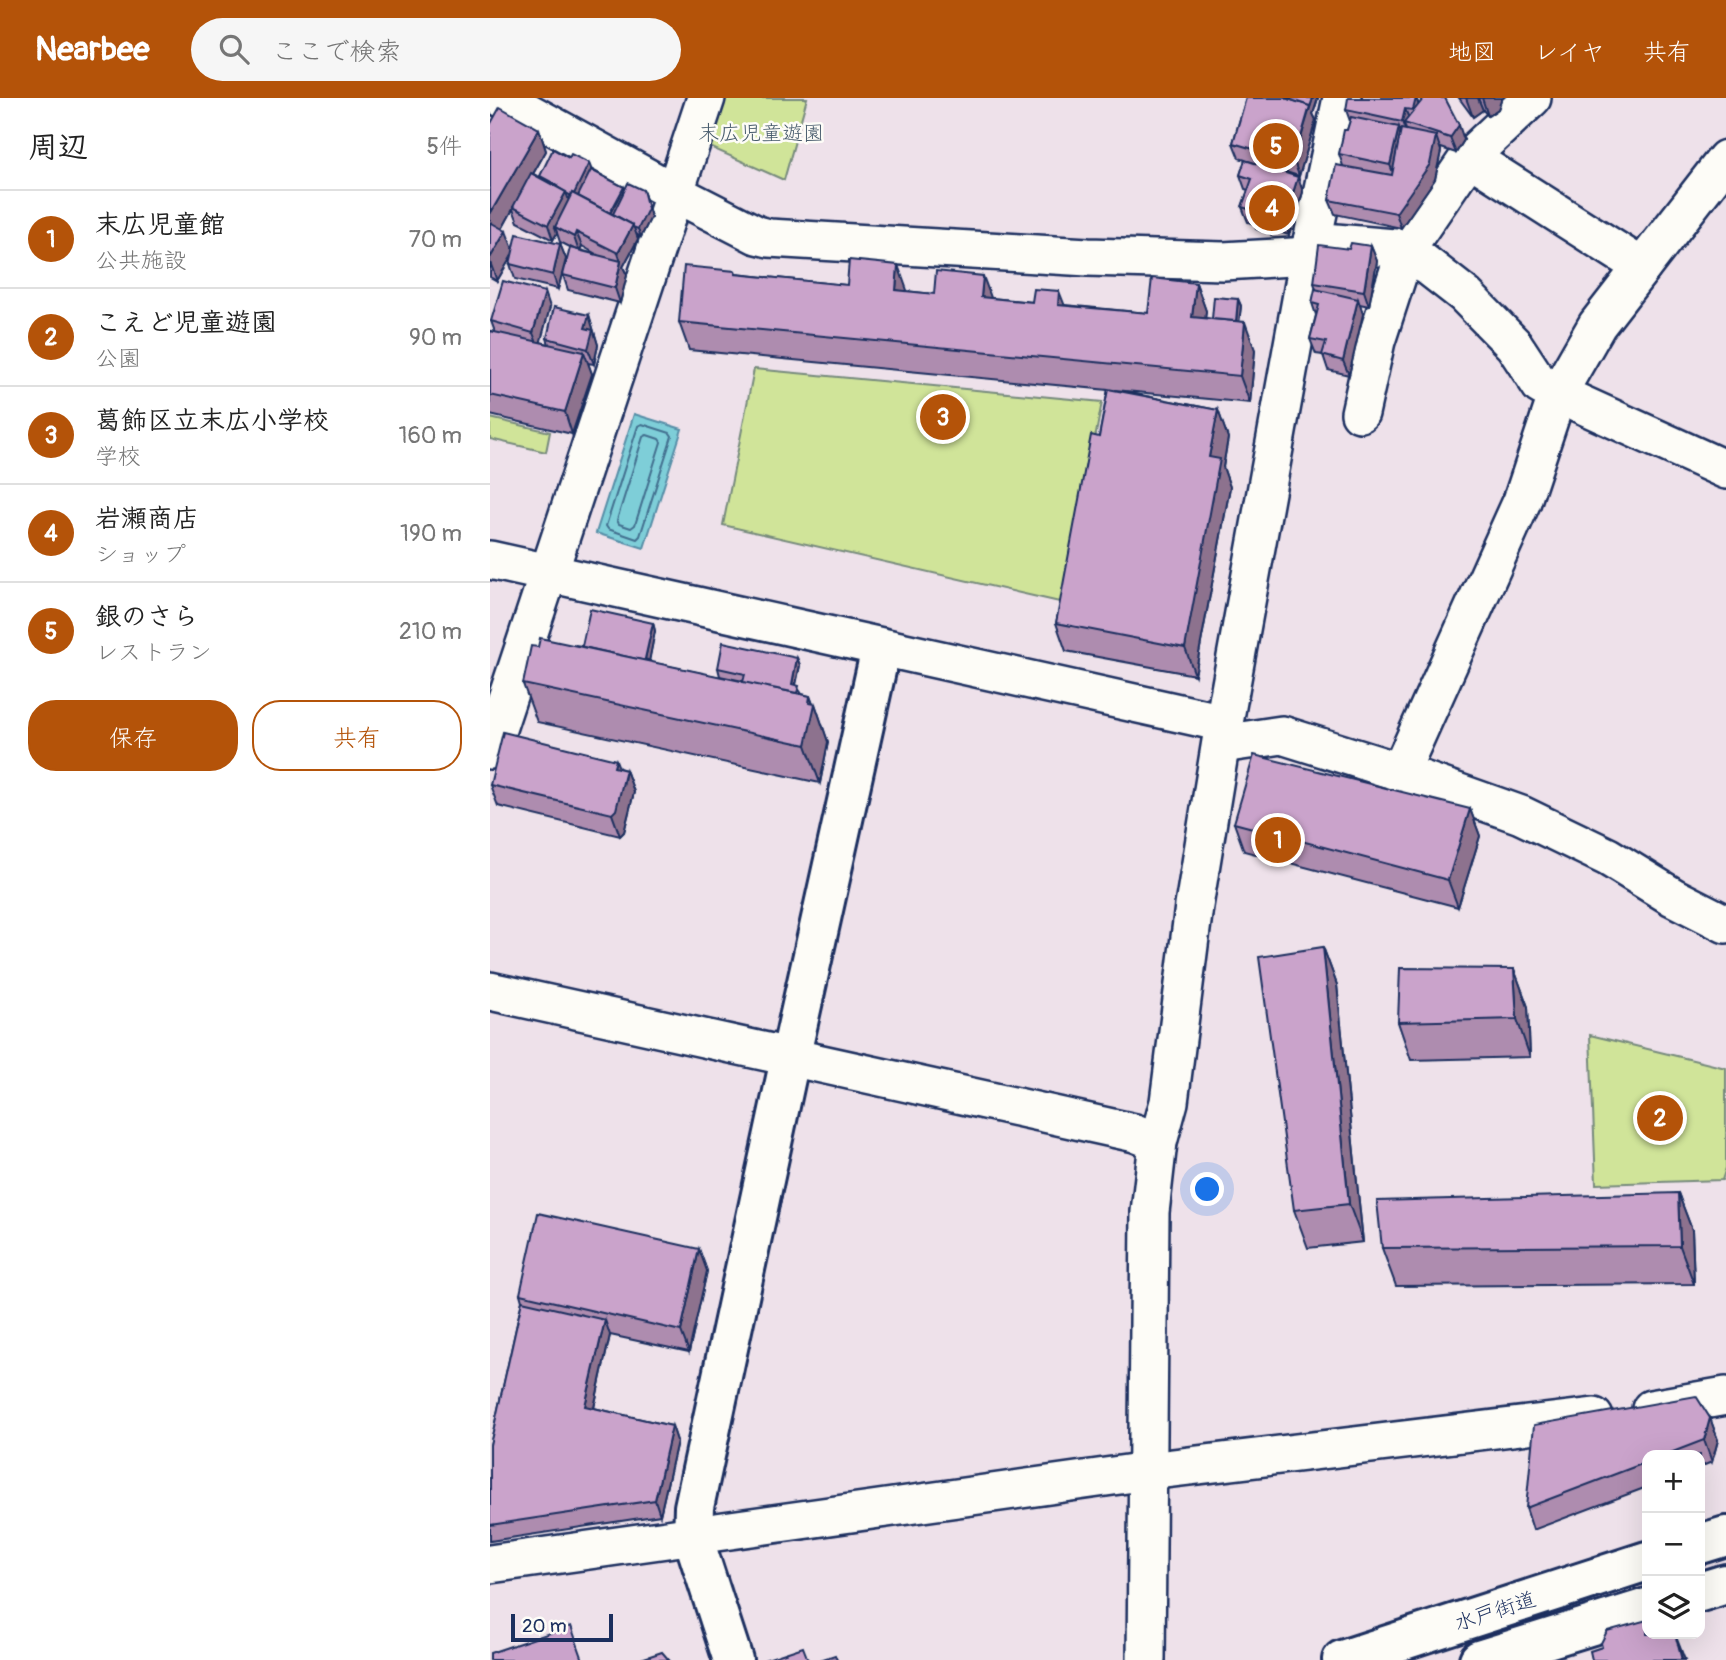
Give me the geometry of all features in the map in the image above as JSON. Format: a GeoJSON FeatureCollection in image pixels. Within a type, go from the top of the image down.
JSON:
{"type":"FeatureCollection","features":[{"type":"Feature","properties":{"kind":"main road"},"geometry":{"type":"LineString","coordinates":[[733,1660],[694,1536],[694,1507],[881,648]]}},
{"type":"Feature","properties":{"kind":"main road"},"geometry":{"type":"LineString","coordinates":[[1705,1542],[1726,1536]]}},
{"type":"Feature","properties":{"kind":"main road","name":"水戸街道"},"geometry":{"type":"LineString","coordinates":[[1342,1660],[1642,1563]]}},
{"type":"Feature","properties":{"kind":"main road"},"geometry":{"type":"LineString","coordinates":[[1705,1590],[1726,1584]]}},
{"type":"Feature","properties":{"kind":"main road","name":"水戸街道"},"geometry":{"type":"LineString","coordinates":[[1479,1660],[1642,1610]]}},
{"type":"Feature","properties":{"kind":"street"},"geometry":{"type":"LineString","coordinates":[[502,98],[675,193],[757,235],[769,238],[1088,257],[1223,261],[1311,249],[1405,249],[1465,295],[1514,345],[1541,386],[1726,470]]}},
{"type":"Feature","properties":{"kind":"street"},"geometry":{"type":"LineString","coordinates":[[490,750],[706,98]]}},
{"type":"Feature","properties":{"kind":"street"},"geometry":{"type":"LineString","coordinates":[[1146,1660],[1150,1212],[1158,1142],[1169,1102],[1194,906],[1223,731],[1311,249],[1342,98]]}},
{"type":"Feature","properties":{"kind":"street"},"geometry":{"type":"LineString","coordinates":[[1360,413],[1376,341],[1405,249],[1469,157],[1532,98]]}},
{"type":"Feature","properties":{"kind":"street"},"geometry":{"type":"LineString","coordinates":[[1469,157],[1642,267]]}},
{"type":"Feature","properties":{"kind":"street"},"geometry":{"type":"LineString","coordinates":[[1400,772],[1522,500],[1558,393],[1597,325],[1726,159]]}},
{"type":"Feature","properties":{"kind":"street"},"geometry":{"type":"LineString","coordinates":[[490,560],[881,648],[1223,731],[1236,742],[1282,735],[1400,772],[1521,815],[1608,857],[1673,897],[1726,924]]}},
{"type":"Feature","properties":{"kind":"street"},"geometry":{"type":"LineString","coordinates":[[490,991],[1135,1133],[1158,1142]]}},
{"type":"Feature","properties":{"kind":"street"},"geometry":{"type":"LineString","coordinates":[[490,1564],[1148,1471],[1601,1416],[1726,1396]]}},
{"type":"Feature","properties":{"kind":"green space","name":"末広児童遊園"},"geometry":{"type":"Polygon","coordinates":[[[716,98],[807,98],[784,180],[703,144],[716,98]]]}},
{"type":"Feature","properties":{"kind":"green space"},"geometry":{"type":"Polygon","coordinates":[[[754,369],[1102,402],[1064,603],[723,525],[754,369]]]}},
{"type":"Feature","properties":{"kind":"green space"},"geometry":{"type":"Polygon","coordinates":[[[490,418],[550,432],[546,452],[490,439],[490,418]]]}},
{"type":"Feature","properties":{"kind":"green space"},"geometry":{"type":"Polygon","coordinates":[[[1590,1035],[1726,1068],[1726,1168],[1722,1180],[1596,1184],[1590,1035]]]}},
{"type":"Feature","properties":{"kind":"water"},"geometry":{"type":"Polygon","coordinates":[[[634,414],[682,429],[644,548],[596,533],[634,414]]]}},
{"type":"Feature","properties":{"kind":"building"},"geometry":{"type":"Polygon","coordinates":[[[1246,98],[1285,98],[1310,106],[1294,161],[1233,143],[1246,98]]]}},
{"type":"Feature","properties":{"kind":"building"},"geometry":{"type":"Polygon","coordinates":[[[1285,98],[1313,98],[1310,107],[1285,98]]]}},
{"type":"Feature","properties":{"kind":"building"},"geometry":{"type":"Polygon","coordinates":[[[1348,98],[1416,98],[1413,110],[1405,109],[1402,122],[1346,110],[1348,98]]]}},
{"type":"Feature","properties":{"kind":"building"},"geometry":{"type":"Polygon","coordinates":[[[1424,98],[1445,98],[1459,125],[1450,138],[1404,123],[1424,98]]]}},
{"type":"Feature","properties":{"kind":"building"},"geometry":{"type":"Polygon","coordinates":[[[500,107],[539,129],[490,214],[490,125],[500,107]]]}},
{"type":"Feature","properties":{"kind":"building"},"geometry":{"type":"Polygon","coordinates":[[[1351,117],[1399,127],[1390,165],[1339,154],[1344,130],[1347,130],[1351,117]]]}},
{"type":"Feature","properties":{"kind":"building"},"geometry":{"type":"Polygon","coordinates":[[[1401,129],[1436,136],[1430,164],[1396,213],[1329,200],[1336,165],[1392,175],[1401,129]]]}},
{"type":"Feature","properties":{"kind":"building"},"geometry":{"type":"Polygon","coordinates":[[[553,149],[569,158],[571,154],[589,163],[571,196],[540,176],[553,149]]]}},
{"type":"Feature","properties":{"kind":"building"},"geometry":{"type":"Polygon","coordinates":[[[1245,160],[1298,177],[1284,221],[1267,215],[1266,219],[1250,214],[1252,210],[1242,207],[1252,179],[1240,175],[1245,160]]]}},
{"type":"Feature","properties":{"kind":"building"},"geometry":{"type":"Polygon","coordinates":[[[591,170],[624,187],[610,213],[578,196],[591,170]]]}},
{"type":"Feature","properties":{"kind":"building"},"geometry":{"type":"Polygon","coordinates":[[[531,173],[566,192],[548,225],[513,207],[531,173]]]}},
{"type":"Feature","properties":{"kind":"building"},"geometry":{"type":"Polygon","coordinates":[[[628,183],[643,190],[648,209],[638,229],[613,214],[628,183]]]}},
{"type":"Feature","properties":{"kind":"building"},"geometry":{"type":"Polygon","coordinates":[[[572,193],[633,225],[618,253],[576,232],[574,237],[555,227],[572,193]]]}},
{"type":"Feature","properties":{"kind":"building"},"geometry":{"type":"Polygon","coordinates":[[[490,222],[506,231],[490,258],[490,222]]]}},
{"type":"Feature","properties":{"kind":"building"},"geometry":{"type":"Polygon","coordinates":[[[517,234],[560,244],[553,275],[510,264],[517,234]]]}},
{"type":"Feature","properties":{"kind":"building"},"geometry":{"type":"Polygon","coordinates":[[[1351,243],[1371,246],[1364,291],[1314,283],[1319,245],[1349,249],[1351,243]]]}},
{"type":"Feature","properties":{"kind":"building"},"geometry":{"type":"Polygon","coordinates":[[[570,248],[621,261],[615,288],[563,275],[570,248]]]}},
{"type":"Feature","properties":{"kind":"building"},"geometry":{"type":"Polygon","coordinates":[[[849,260],[898,265],[896,290],[934,294],[936,271],[983,276],[981,297],[1032,302],[1034,289],[1059,291],[1058,305],[1148,313],[1152,278],[1196,283],[1192,317],[1245,322],[1240,376],[679,322],[684,266],[847,285],[849,260]]]}},
{"type":"Feature","properties":{"kind":"building"},"geometry":{"type":"Polygon","coordinates":[[[503,281],[545,292],[533,333],[491,321],[503,281]]]}},
{"type":"Feature","properties":{"kind":"building"},"geometry":{"type":"Polygon","coordinates":[[[1315,289],[1358,299],[1343,361],[1322,355],[1326,342],[1310,339],[1319,305],[1312,303],[1315,289]]]}},
{"type":"Feature","properties":{"kind":"building"},"geometry":{"type":"Polygon","coordinates":[[[1214,297],[1238,299],[1236,321],[1212,319],[1214,297]]]}},
{"type":"Feature","properties":{"kind":"building"},"geometry":{"type":"Polygon","coordinates":[[[554,307],[589,315],[585,328],[593,330],[588,349],[547,338],[554,307]]]}},
{"type":"Feature","properties":{"kind":"building"},"geometry":{"type":"Polygon","coordinates":[[[490,331],[584,352],[565,412],[490,395],[490,331]]]}},
{"type":"Feature","properties":{"kind":"building"},"geometry":{"type":"Polygon","coordinates":[[[1108,389],[1218,410],[1209,457],[1220,459],[1185,648],[1056,623],[1091,435],[1099,437],[1108,389]]]}},
{"type":"Feature","properties":{"kind":"building"},"geometry":{"type":"Polygon","coordinates":[[[590,609],[653,623],[645,659],[650,662],[575,645],[582,646],[590,609]]]}},
{"type":"Feature","properties":{"kind":"building"},"geometry":{"type":"Polygon","coordinates":[[[540,638],[810,696],[809,703],[815,704],[806,745],[523,684],[531,646],[538,647],[540,638]]]}},
{"type":"Feature","properties":{"kind":"building"},"geometry":{"type":"Polygon","coordinates":[[[723,642],[797,658],[792,684],[799,686],[797,693],[743,682],[745,674],[718,668],[723,642]]]}},
{"type":"Feature","properties":{"kind":"building"},"geometry":{"type":"Polygon","coordinates":[[[503,732],[616,760],[614,767],[626,770],[616,810],[612,814],[490,785],[503,732]]]}},
{"type":"Feature","properties":{"kind":"building"},"geometry":{"type":"Polygon","coordinates":[[[1254,755],[1470,809],[1448,880],[1234,823],[1254,755]]]}},
{"type":"Feature","properties":{"kind":"building"},"geometry":{"type":"Polygon","coordinates":[[[1323,947],[1349,1204],[1294,1210],[1259,957],[1323,947]]]}},
{"type":"Feature","properties":{"kind":"building"},"geometry":{"type":"Polygon","coordinates":[[[1400,968],[1514,969],[1517,1019],[1398,1022],[1400,968]]]}},
{"type":"Feature","properties":{"kind":"building"},"geometry":{"type":"Polygon","coordinates":[[[1678,1193],[1680,1246],[1382,1248],[1377,1201],[1678,1193]]]}},
{"type":"Feature","properties":{"kind":"building"},"geometry":{"type":"Polygon","coordinates":[[[538,1213],[699,1249],[681,1331],[520,1294],[538,1213]]]}},
{"type":"Feature","properties":{"kind":"building"},"geometry":{"type":"Polygon","coordinates":[[[522,1301],[605,1320],[585,1406],[672,1426],[655,1500],[490,1525],[490,1445],[522,1301]]]}},
{"type":"Feature","properties":{"kind":"building"},"geometry":{"type":"Polygon","coordinates":[[[1696,1396],[1710,1418],[1704,1440],[1678,1450],[1642,1450],[1642,1464],[1526,1508],[1534,1425],[1696,1396]]]}},
{"type":"Feature","properties":{"kind":"building"},"geometry":{"type":"Polygon","coordinates":[[[1642,1621],[1642,1639],[1676,1639],[1682,1660],[1592,1660],[1590,1651],[1602,1647],[1601,1643],[1607,1631],[1642,1621]]]}},
{"type":"Feature","properties":{"kind":"building"},"geometry":{"type":"Polygon","coordinates":[[[571,1626],[583,1660],[490,1660],[490,1653],[571,1626]]]}},
{"type":"Feature","properties":{"kind":"building"},"geometry":{"type":"Polygon","coordinates":[[[803,1647],[808,1660],[764,1660],[803,1647]]]}},
{"type":"Feature","properties":{"kind":"building"},"geometry":{"type":"Polygon","coordinates":[[[662,1652],[669,1660],[641,1660],[641,1659],[662,1652]]]}},
{"type":"Feature","properties":{"kind":"building"},"geometry":{"type":"Polygon","coordinates":[[[835,1655],[837,1660],[820,1660],[835,1655]]]}},
{"type":"Feature","properties":{"kind":"place","name":"銀のさら"},"geometry":{"type":"Point","coordinates":[1276,146]}},
{"type":"Feature","properties":{"kind":"place","name":"岩瀬商店"},"geometry":{"type":"Point","coordinates":[1272,208]}},
{"type":"Feature","properties":{"kind":"place","name":"葛飾区立末広小学校"},"geometry":{"type":"Point","coordinates":[943,417]}},
{"type":"Feature","properties":{"kind":"place","name":"末広児童館"},"geometry":{"type":"Point","coordinates":[1278,840]}},
{"type":"Feature","properties":{"kind":"place","name":"こえど児童遊園"},"geometry":{"type":"Point","coordinates":[1660,1118]}}]}
